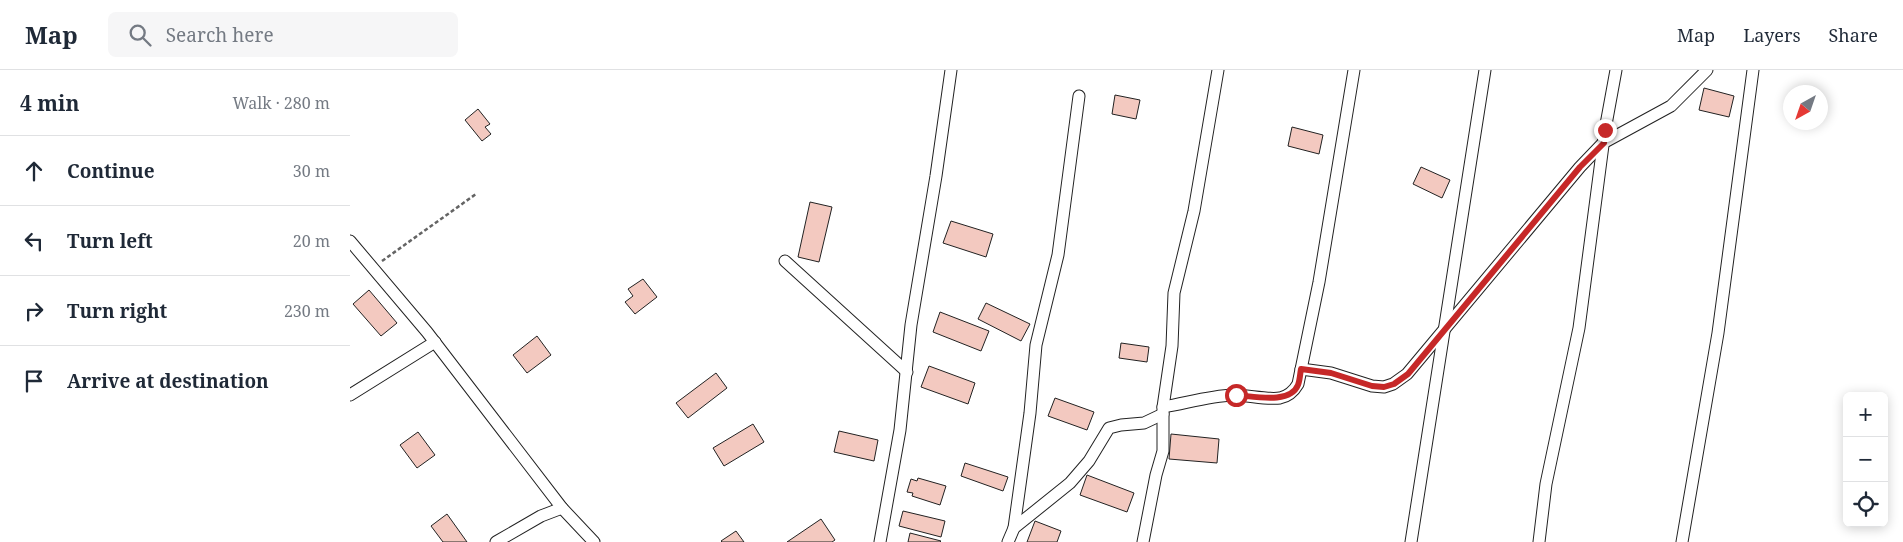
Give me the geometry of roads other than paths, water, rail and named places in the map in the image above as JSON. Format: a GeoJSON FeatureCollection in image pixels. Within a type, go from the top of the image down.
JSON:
{"type":"FeatureCollection","features":[{"type":"Feature","properties":{"kind":"street"},"geometry":{"type":"LineString","coordinates":[[880,542],[900,430],[911,325],[936,176],[951,70]]}},
{"type":"Feature","properties":{"kind":"street"},"geometry":{"type":"LineString","coordinates":[[1143,542],[1156,475],[1163,451],[1163,411],[1172,346],[1174,293],[1194,211],[1218,70]]}},
{"type":"Feature","properties":{"kind":"street"},"geometry":{"type":"LineString","coordinates":[[1014,528],[1070,483],[1089,461],[1109,428],[1144,423],[1163,411],[1213,396],[1236,395],[1279,398],[1289,395],[1295,390],[1298,384],[1319,282],[1354,70]]}},
{"type":"Feature","properties":{"kind":"street"},"geometry":{"type":"LineString","coordinates":[[1411,542],[1486,70]]}},
{"type":"Feature","properties":{"kind":"street"},"geometry":{"type":"LineString","coordinates":[[1539,542],[1546,484],[1579,328],[1604,143],[1616,70]]}},
{"type":"Feature","properties":{"kind":"street"},"geometry":{"type":"LineString","coordinates":[[1301,369],[1331,373],[1372,386],[1384,387],[1394,384],[1408,374],[1580,167],[1604,143],[1671,106],[1707,70]]}},
{"type":"Feature","properties":{"kind":"street"},"geometry":{"type":"LineString","coordinates":[[1682,542],[1718,333],[1753,70]]}},
{"type":"Feature","properties":{"kind":"street"},"geometry":{"type":"LineString","coordinates":[[1008,542],[1014,528],[1030,413],[1036,345],[1058,255],[1080,96]]}},
{"type":"Feature","properties":{"kind":"street"},"geometry":{"type":"LineString","coordinates":[[350,241],[435,342],[562,508],[594,542]]}},
{"type":"Feature","properties":{"kind":"street"},"geometry":{"type":"LineString","coordinates":[[784,261],[907,372]]}},
{"type":"Feature","properties":{"kind":"street"},"geometry":{"type":"LineString","coordinates":[[350,396],[435,342]]}},
{"type":"Feature","properties":{"kind":"street"},"geometry":{"type":"LineString","coordinates":[[496,542],[540,516],[562,508]]}}]}
